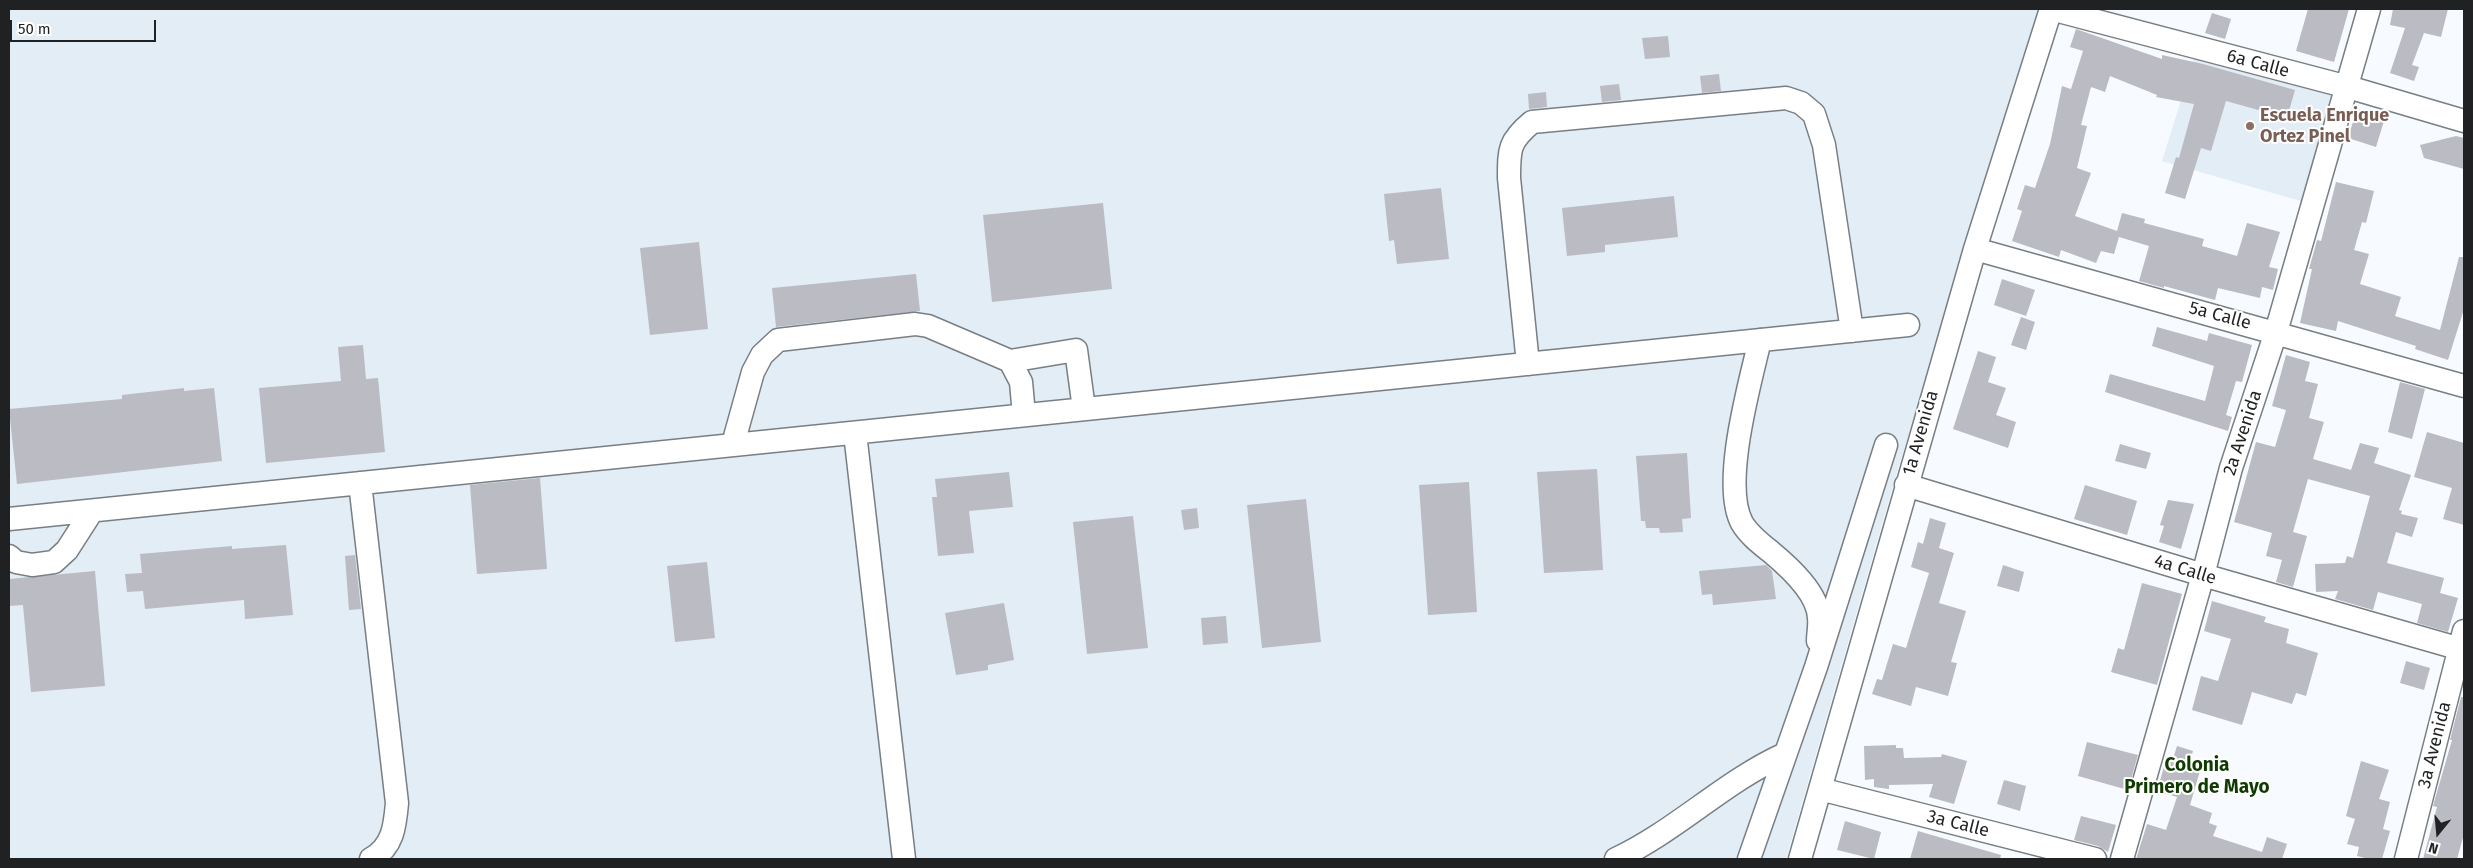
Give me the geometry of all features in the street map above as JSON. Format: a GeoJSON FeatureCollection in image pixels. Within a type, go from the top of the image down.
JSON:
{"type":"FeatureCollection","features":[{"type":"Feature","properties":{"kind":"street","name":"6a Calle"},"geometry":{"type":"LineString","coordinates":[[2051,9],[2464,121]]}},
{"type":"Feature","properties":{"kind":"street","name":"1a Avenida"},"geometry":{"type":"LineString","coordinates":[[1800,859],[1975,249],[2051,9]]}},
{"type":"Feature","properties":{"kind":"street","name":"2a Avenida"},"geometry":{"type":"LineString","coordinates":[[2122,859],[2203,575],[2231,468],[2276,332],[2348,88],[2369,9]]}},
{"type":"Feature","properties":{"kind":"street"},"geometry":{"type":"LineString","coordinates":[[1528,364],[1509,178],[1509,152],[1515,136],[1532,122],[1541,121],[1786,98],[1801,103],[1814,114],[1824,145],[1852,331]]}},
{"type":"Feature","properties":{"kind":"street","name":"5a Calle"},"geometry":{"type":"LineString","coordinates":[[1975,249],[2464,386]]}},
{"type":"Feature","properties":{"kind":"street"},"geometry":{"type":"LineString","coordinates":[[733,444],[753,372],[762,355],[778,340],[915,324],[928,326],[1010,361],[1076,350],[1084,409]]}},
{"type":"Feature","properties":{"kind":"street"},"geometry":{"type":"LineString","coordinates":[[9,519],[1908,325]]}},
{"type":"Feature","properties":{"kind":"street"},"geometry":{"type":"LineString","coordinates":[[1760,340],[1735,468],[1736,500],[1742,522],[1756,540],[1787,565],[1808,588],[1819,616],[1816,667]]}},
{"type":"Feature","properties":{"kind":"street"},"geometry":{"type":"LineString","coordinates":[[1010,361],[1021,382],[1024,415]]}},
{"type":"Feature","properties":{"kind":"street"},"geometry":{"type":"LineString","coordinates":[[855,433],[904,859]]}},
{"type":"Feature","properties":{"kind":"street"},"geometry":{"type":"LineString","coordinates":[[1749,859],[1816,667],[1886,445]]}},
{"type":"Feature","properties":{"kind":"street"},"geometry":{"type":"LineString","coordinates":[[360,483],[397,803],[394,831],[388,845],[371,859]]}},
{"type":"Feature","properties":{"kind":"street","name":"4a Calle"},"geometry":{"type":"LineString","coordinates":[[1906,485],[2203,575],[2463,643]]}},
{"type":"Feature","properties":{"kind":"street"},"geometry":{"type":"LineString","coordinates":[[9,556],[16,562],[32,565],[54,562],[67,550],[92,511]]}},
{"type":"Feature","properties":{"kind":"street","name":"3a Avenida"},"geometry":{"type":"LineString","coordinates":[[2406,859],[2463,643]]}},
{"type":"Feature","properties":{"kind":"street"},"geometry":{"type":"LineString","coordinates":[[1616,859],[1669,828],[1763,764],[1785,754]]}},
{"type":"Feature","properties":{"kind":"street","name":"3a Calle"},"geometry":{"type":"LineString","coordinates":[[1820,789],[2095,859]]}},
{"type":"Feature","properties":{"kind":"shaded area"},"geometry":{"type":"Polygon","coordinates":[[[9,9],[2041,9],[1897,472],[1786,859],[9,859],[9,9]]]}},
{"type":"Feature","properties":{"kind":"shaded area","name":"Escuela Enrique Ortez Pinel"},"geometry":{"type":"Polygon","coordinates":[[[2196,52],[2338,90],[2304,202],[2162,161],[2196,52]]]}},
{"type":"Feature","properties":{"kind":"building"},"geometry":{"type":"Polygon","coordinates":[[[2308,9],[2349,9],[2334,62],[2296,51],[2308,9]]]}},
{"type":"Feature","properties":{"kind":"building"},"geometry":{"type":"Polygon","coordinates":[[[2393,9],[2448,9],[2441,37],[2424,33],[2412,65],[2419,67],[2414,81],[2390,73],[2405,28],[2390,25],[2393,9]]]}},
{"type":"Feature","properties":{"kind":"building"},"geometry":{"type":"Polygon","coordinates":[[[2212,13],[2231,19],[2225,39],[2205,33],[2212,13]]]}},
{"type":"Feature","properties":{"kind":"building"},"geometry":{"type":"Polygon","coordinates":[[[2076,29],[2162,59],[2162,55],[2203,64],[2295,90],[2287,118],[2226,101],[2211,151],[2201,148],[2185,199],[2165,193],[2176,157],[2179,158],[2194,104],[2156,97],[2157,95],[2110,76],[2105,92],[2091,87],[2081,125],[2087,126],[2077,168],[2091,173],[2075,216],[2117,231],[2122,213],[2145,219],[2144,223],[2204,239],[2202,246],[2237,256],[2247,223],[2280,232],[2269,267],[2278,269],[2273,290],[2262,287],[2260,298],[2218,288],[2215,300],[2139,281],[2149,246],[2119,237],[2114,254],[2101,251],[2096,263],[2061,250],[2059,257],[2012,241],[2022,211],[2017,209],[2025,185],[2035,188],[2050,144],[2062,86],[2071,89],[2083,51],[2070,47],[2076,29]]]}},
{"type":"Feature","properties":{"kind":"building"},"geometry":{"type":"Polygon","coordinates":[[[1668,36],[1670,57],[1645,59],[1642,38],[1668,36]]]}},
{"type":"Feature","properties":{"kind":"building"},"geometry":{"type":"Polygon","coordinates":[[[1719,74],[1721,91],[1702,93],[1700,76],[1719,74]]]}},
{"type":"Feature","properties":{"kind":"building"},"geometry":{"type":"Polygon","coordinates":[[[1619,84],[1621,100],[1602,102],[1600,86],[1619,84]]]}},
{"type":"Feature","properties":{"kind":"building"},"geometry":{"type":"Polygon","coordinates":[[[1546,92],[1547,107],[1529,109],[1528,94],[1546,92]]]}},
{"type":"Feature","properties":{"kind":"building"},"geometry":{"type":"Polygon","coordinates":[[[2357,109],[2385,118],[2376,147],[2348,138],[2357,109]]]}},
{"type":"Feature","properties":{"kind":"building"},"geometry":{"type":"Polygon","coordinates":[[[2456,136],[2464,138],[2464,169],[2424,158],[2420,145],[2456,136]]]}},
{"type":"Feature","properties":{"kind":"building"},"geometry":{"type":"Polygon","coordinates":[[[2336,182],[2374,191],[2366,223],[2362,222],[2354,250],[2369,254],[2360,284],[2401,297],[2395,316],[2440,330],[2459,257],[2464,257],[2464,309],[2448,360],[2415,349],[2416,346],[2338,321],[2336,331],[2300,323],[2312,269],[2309,269],[2317,240],[2321,241],[2336,182]]]}},
{"type":"Feature","properties":{"kind":"building"},"geometry":{"type":"Polygon","coordinates":[[[1441,188],[1449,259],[1397,264],[1394,240],[1389,241],[1384,194],[1441,188]]]}},
{"type":"Feature","properties":{"kind":"building"},"geometry":{"type":"Polygon","coordinates":[[[1674,196],[1678,237],[1605,245],[1605,252],[1567,256],[1562,208],[1674,196]]]}},
{"type":"Feature","properties":{"kind":"building"},"geometry":{"type":"Polygon","coordinates":[[[1103,203],[1112,289],[992,302],[983,215],[1103,203]]]}},
{"type":"Feature","properties":{"kind":"building"},"geometry":{"type":"Polygon","coordinates":[[[699,242],[708,329],[650,335],[640,248],[699,242]]]}},
{"type":"Feature","properties":{"kind":"building"},"geometry":{"type":"Polygon","coordinates":[[[916,274],[920,311],[776,327],[772,288],[916,274]]]}},
{"type":"Feature","properties":{"kind":"building"},"geometry":{"type":"Polygon","coordinates":[[[2002,279],[2035,290],[2026,316],[1994,305],[2002,279]]]}},
{"type":"Feature","properties":{"kind":"building"},"geometry":{"type":"Polygon","coordinates":[[[2021,317],[2035,322],[2026,350],[2011,345],[2021,317]]]}},
{"type":"Feature","properties":{"kind":"building"},"geometry":{"type":"Polygon","coordinates":[[[2157,327],[2207,341],[2209,333],[2252,345],[2242,382],[2236,381],[2226,415],[2232,417],[2228,431],[2105,392],[2110,374],[2205,401],[2214,366],[2152,346],[2157,327]]]}},
{"type":"Feature","properties":{"kind":"building"},"geometry":{"type":"Polygon","coordinates":[[[363,345],[366,379],[378,378],[385,452],[266,463],[259,388],[341,381],[338,347],[363,345]]]}},
{"type":"Feature","properties":{"kind":"building"},"geometry":{"type":"Polygon","coordinates":[[[1978,351],[1996,357],[1988,382],[2006,388],[1996,415],[2016,422],[2008,448],[1953,429],[1978,351]]]}},
{"type":"Feature","properties":{"kind":"building"},"geometry":{"type":"Polygon","coordinates":[[[2286,355],[2310,362],[2305,381],[2318,384],[2309,418],[2324,422],[2313,459],[2351,470],[2360,443],[2379,448],[2374,463],[2411,475],[2399,510],[2402,511],[2401,514],[2418,518],[2412,537],[2396,532],[2387,563],[2444,578],[2440,593],[2458,598],[2448,632],[2417,623],[2422,604],[2378,592],[2373,610],[2335,599],[2338,591],[2316,592],[2315,564],[2345,563],[2347,556],[2353,558],[2370,496],[2308,479],[2293,532],[2307,536],[2293,587],[2276,582],[2282,560],[2266,556],[2272,533],[2234,522],[2256,442],[2275,447],[2286,410],[2272,406],[2286,355]]]}},
{"type":"Feature","properties":{"kind":"building"},"geometry":{"type":"Polygon","coordinates":[[[2400,382],[2425,389],[2412,439],[2388,432],[2400,382]]]}},
{"type":"Feature","properties":{"kind":"building"},"geometry":{"type":"Polygon","coordinates":[[[184,388],[184,391],[214,388],[222,461],[17,484],[9,409],[122,399],[122,395],[184,388]]]}},
{"type":"Feature","properties":{"kind":"building"},"geometry":{"type":"Polygon","coordinates":[[[2427,432],[2464,443],[2464,525],[2443,519],[2452,488],[2414,477],[2427,432]]]}},
{"type":"Feature","properties":{"kind":"building"},"geometry":{"type":"Polygon","coordinates":[[[2120,444],[2151,453],[2146,469],[2115,461],[2120,444]]]}},
{"type":"Feature","properties":{"kind":"building"},"geometry":{"type":"Polygon","coordinates":[[[1687,453],[1691,518],[1682,519],[1683,532],[1660,533],[1659,528],[1646,528],[1645,521],[1641,521],[1636,456],[1687,453]]]}},
{"type":"Feature","properties":{"kind":"building"},"geometry":{"type":"Polygon","coordinates":[[[1597,469],[1603,570],[1544,573],[1537,472],[1597,469]]]}},
{"type":"Feature","properties":{"kind":"building"},"geometry":{"type":"Polygon","coordinates":[[[1009,472],[1013,507],[969,511],[974,553],[938,556],[932,497],[937,497],[935,479],[1009,472]]]}},
{"type":"Feature","properties":{"kind":"building"},"geometry":{"type":"Polygon","coordinates":[[[540,478],[547,569],[477,574],[470,485],[540,478]]]}},
{"type":"Feature","properties":{"kind":"building"},"geometry":{"type":"Polygon","coordinates":[[[1469,482],[1477,612],[1428,615],[1419,485],[1469,482]]]}},
{"type":"Feature","properties":{"kind":"building"},"geometry":{"type":"Polygon","coordinates":[[[2085,485],[2137,501],[2127,535],[2074,519],[2085,485]]]}},
{"type":"Feature","properties":{"kind":"building"},"geometry":{"type":"Polygon","coordinates":[[[1306,499],[1321,642],[1262,648],[1247,505],[1306,499]]]}},
{"type":"Feature","properties":{"kind":"building"},"geometry":{"type":"Polygon","coordinates":[[[2168,500],[2194,504],[2181,549],[2159,542],[2164,526],[2160,525],[2168,500]]]}},
{"type":"Feature","properties":{"kind":"building"},"geometry":{"type":"Polygon","coordinates":[[[1197,508],[1199,528],[1184,530],[1181,510],[1197,508]]]}},
{"type":"Feature","properties":{"kind":"building"},"geometry":{"type":"Polygon","coordinates":[[[1133,516],[1148,648],[1087,654],[1073,522],[1133,516]]]}},
{"type":"Feature","properties":{"kind":"building"},"geometry":{"type":"Polygon","coordinates":[[[1930,518],[1946,523],[1939,548],[1954,553],[1939,603],[1966,611],[1951,662],[1957,663],[1948,696],[1916,687],[1911,706],[1872,694],[1877,679],[1882,680],[1893,644],[1906,648],[1929,573],[1911,567],[1918,542],[1923,544],[1930,518]]]}},
{"type":"Feature","properties":{"kind":"building"},"geometry":{"type":"Polygon","coordinates":[[[286,545],[293,615],[245,619],[244,600],[145,609],[143,591],[127,592],[125,574],[142,573],[140,554],[232,546],[232,549],[286,545]]]}},
{"type":"Feature","properties":{"kind":"building"},"geometry":{"type":"Polygon","coordinates":[[[355,555],[361,609],[349,610],[345,556],[355,555]]]}},
{"type":"Feature","properties":{"kind":"building"},"geometry":{"type":"Polygon","coordinates":[[[707,562],[715,638],[675,642],[667,566],[707,562]]]}},
{"type":"Feature","properties":{"kind":"building"},"geometry":{"type":"Polygon","coordinates":[[[1766,565],[1772,571],[1776,599],[1713,605],[1712,594],[1702,595],[1699,571],[1766,565]]]}},
{"type":"Feature","properties":{"kind":"building"},"geometry":{"type":"Polygon","coordinates":[[[2003,565],[2024,572],[2019,592],[1997,586],[2003,565]]]}},
{"type":"Feature","properties":{"kind":"building"},"geometry":{"type":"Polygon","coordinates":[[[95,571],[105,686],[31,692],[23,605],[9,606],[9,579],[95,571]]]}},
{"type":"Feature","properties":{"kind":"building"},"geometry":{"type":"Polygon","coordinates":[[[2142,583],[2182,594],[2157,685],[2111,672],[2118,648],[2124,650],[2142,583]]]}},
{"type":"Feature","properties":{"kind":"building"},"geometry":{"type":"Polygon","coordinates":[[[2212,601],[2266,617],[2264,622],[2289,629],[2286,643],[2318,653],[2306,696],[2296,693],[2292,704],[2252,692],[2242,725],[2192,710],[2201,676],[2218,681],[2231,639],[2204,631],[2212,601]]]}},
{"type":"Feature","properties":{"kind":"building"},"geometry":{"type":"Polygon","coordinates":[[[1004,603],[1014,660],[988,665],[988,670],[956,675],[945,613],[1004,603]]]}},
{"type":"Feature","properties":{"kind":"building"},"geometry":{"type":"Polygon","coordinates":[[[1226,616],[1228,643],[1203,645],[1201,618],[1226,616]]]}},
{"type":"Feature","properties":{"kind":"building"},"geometry":{"type":"Polygon","coordinates":[[[2406,661],[2430,668],[2424,690],[2400,683],[2406,661]]]}},
{"type":"Feature","properties":{"kind":"building"},"geometry":{"type":"Polygon","coordinates":[[[2461,697],[2464,697],[2464,834],[2457,859],[2423,859],[2437,807],[2433,806],[2452,740],[2450,740],[2461,697]]]}},
{"type":"Feature","properties":{"kind":"building"},"geometry":{"type":"Polygon","coordinates":[[[2087,742],[2138,755],[2128,790],[2078,776],[2087,742]]]}},
{"type":"Feature","properties":{"kind":"building"},"geometry":{"type":"Polygon","coordinates":[[[1896,745],[1896,748],[1903,748],[1904,758],[1941,757],[1942,754],[1967,761],[1954,804],[1929,797],[1933,784],[1889,785],[1889,789],[1874,787],[1874,779],[1865,780],[1864,746],[1896,745]]]}},
{"type":"Feature","properties":{"kind":"building"},"geometry":{"type":"Polygon","coordinates":[[[2177,746],[2193,751],[2188,767],[2200,771],[2190,805],[2212,813],[2209,823],[2217,826],[2213,836],[2262,852],[2267,837],[2287,844],[2282,859],[2136,859],[2147,824],[2166,830],[2177,797],[2157,791],[2166,760],[2172,762],[2177,746]]]}},
{"type":"Feature","properties":{"kind":"building"},"geometry":{"type":"Polygon","coordinates":[[[2361,761],[2389,770],[2379,799],[2390,802],[2383,829],[2390,831],[2382,859],[2369,859],[2357,856],[2359,847],[2347,844],[2355,819],[2346,816],[2361,761]]]}},
{"type":"Feature","properties":{"kind":"building"},"geometry":{"type":"Polygon","coordinates":[[[2004,780],[2026,786],[2020,811],[1997,804],[2004,780]]]}},
{"type":"Feature","properties":{"kind":"building"},"geometry":{"type":"Polygon","coordinates":[[[2081,816],[2116,825],[2108,852],[2098,846],[2074,840],[2081,816]]]}},
{"type":"Feature","properties":{"kind":"building"},"geometry":{"type":"Polygon","coordinates":[[[1845,821],[1881,832],[1874,859],[1837,850],[1845,821]]]}},
{"type":"Feature","properties":{"kind":"building"},"geometry":{"type":"Polygon","coordinates":[[[1918,831],[2001,855],[2000,859],[1910,859],[1918,831]]]}},
{"type":"Feature","properties":{"kind":"place","name":"Escuela Enrique Ortez Pinel"},"geometry":{"type":"Point","coordinates":[2250,126]}},
{"type":"Feature","properties":{"kind":"district","name":"Colonia Primero de Mayo"},"geometry":{"type":"Point","coordinates":[2197,777]}}]}
